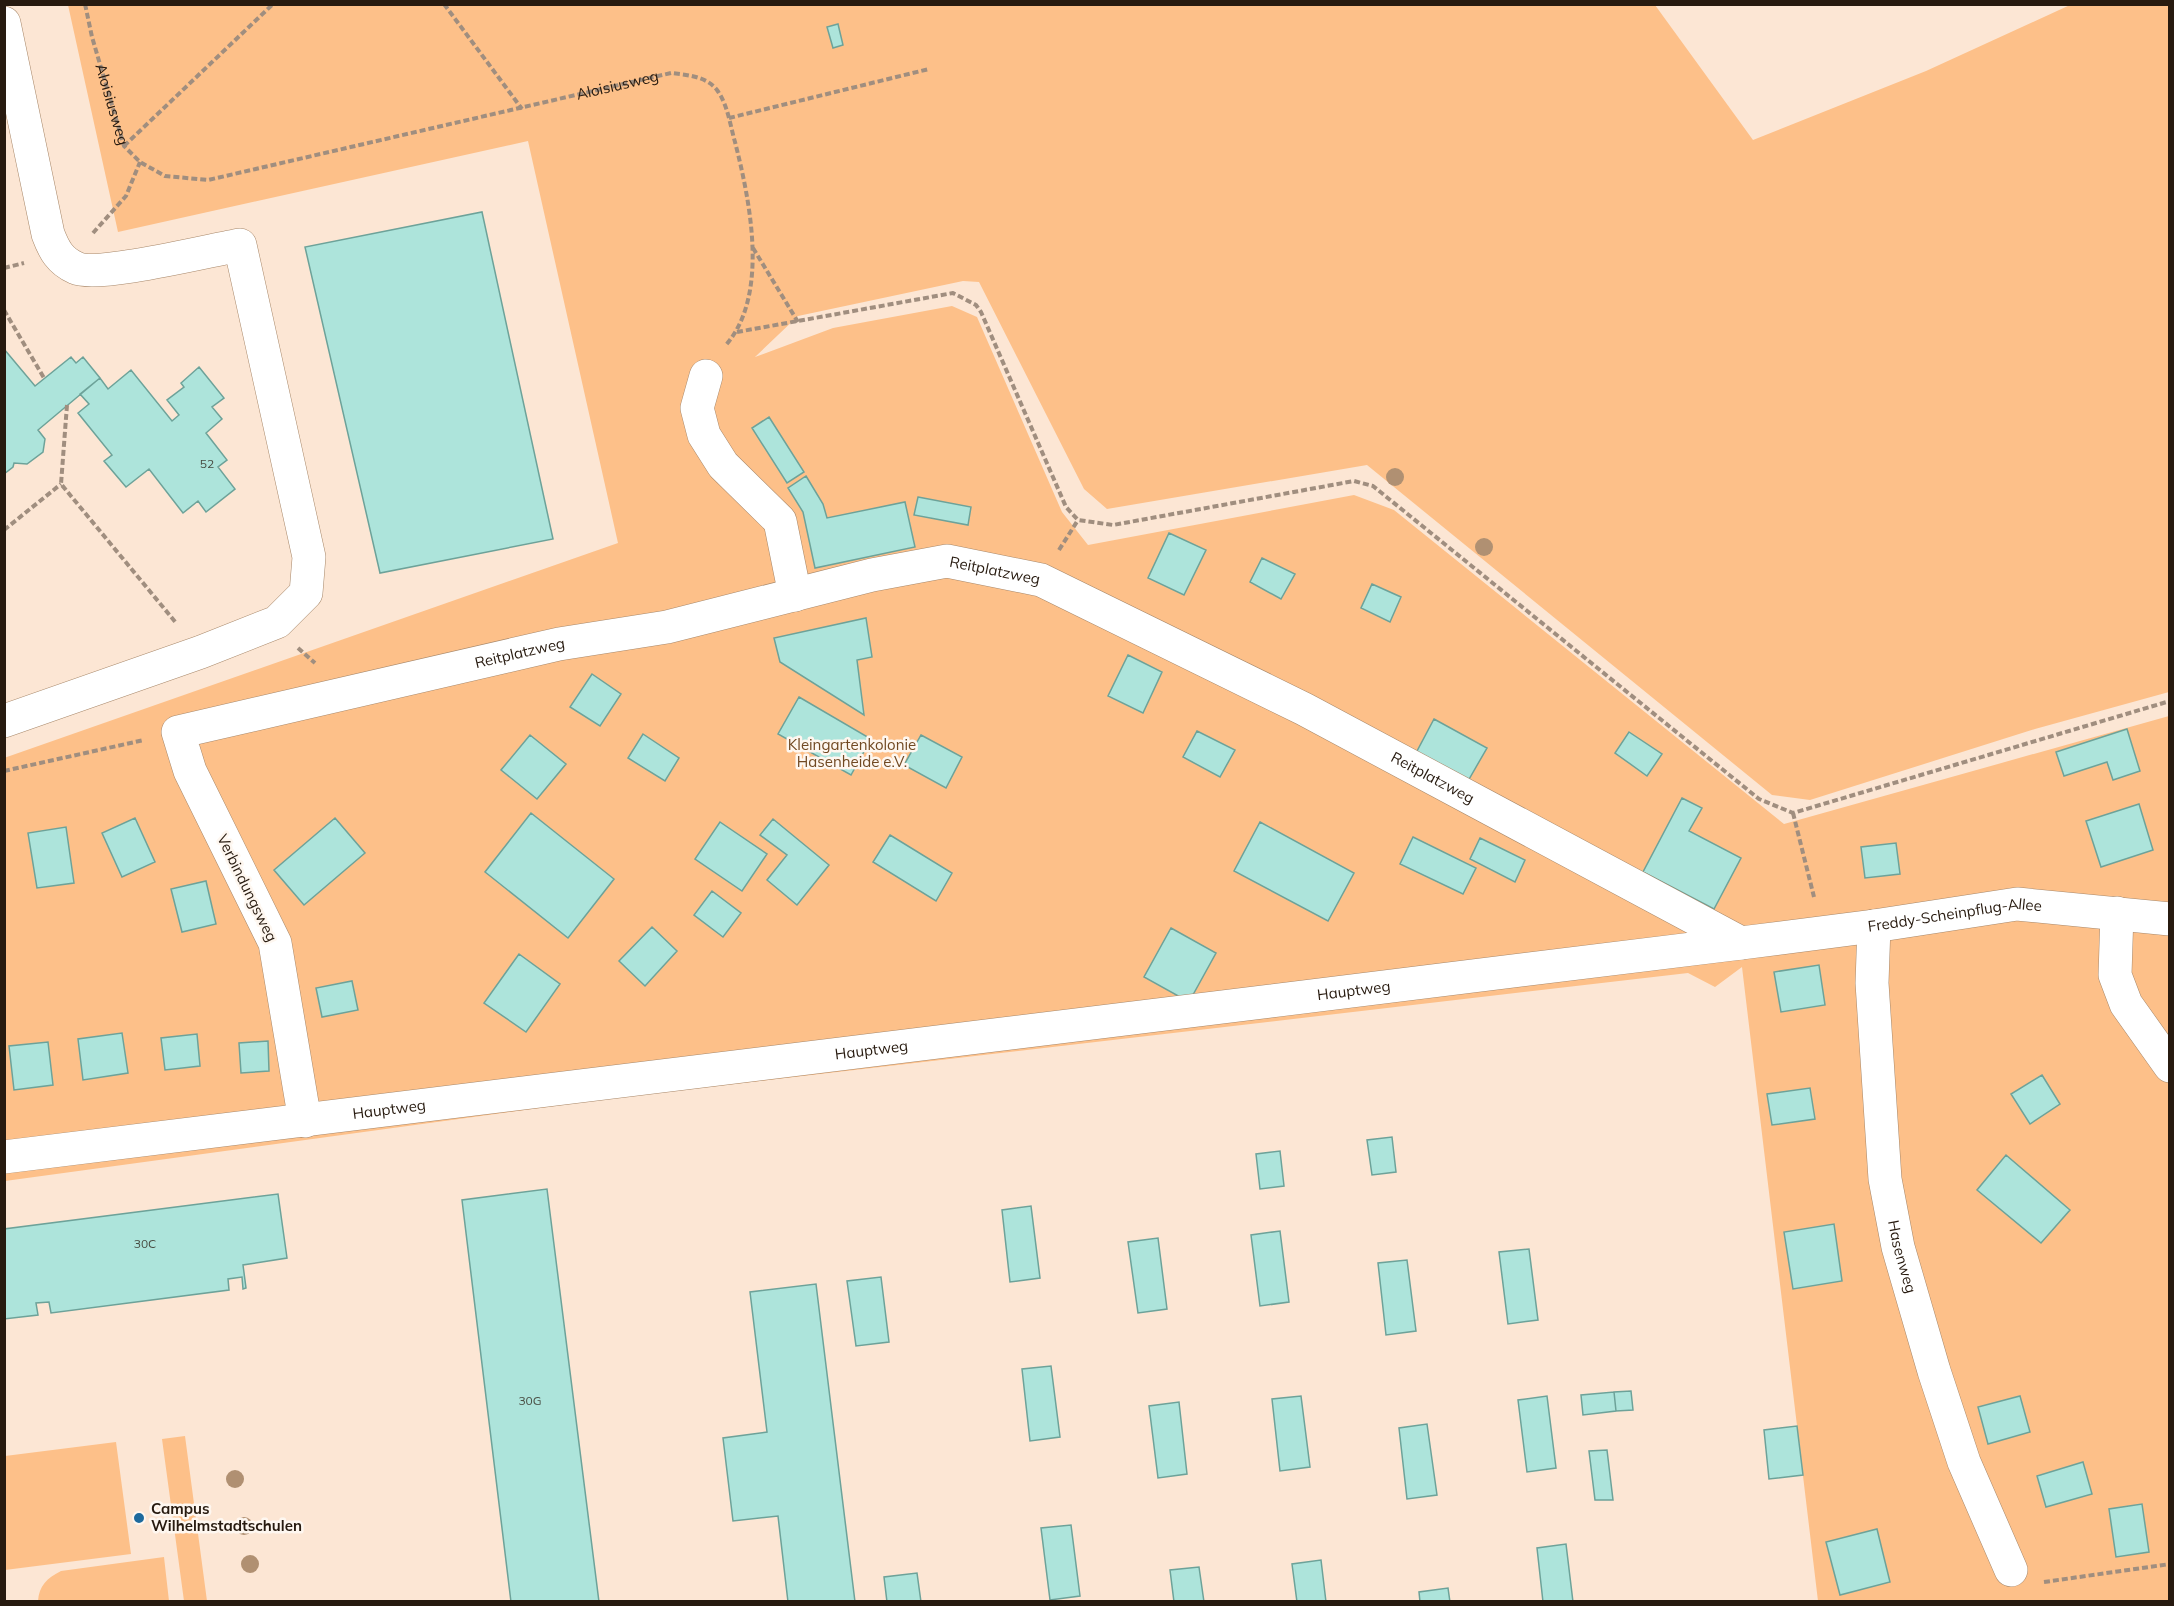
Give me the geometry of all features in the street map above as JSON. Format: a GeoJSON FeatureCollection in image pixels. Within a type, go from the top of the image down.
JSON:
{"type":"FeatureCollection","features":[{"type":"Feature","properties":{"kind":"lane"},"geometry":{"type":"LineString","coordinates":[[4,23],[48,234],[57,255],[78,269],[105,269],[240,245],[309,557],[306,593],[277,622],[201,652],[4,721]]}},
{"type":"Feature","properties":{"kind":"lane"},"geometry":{"type":"LineString","coordinates":[[706,376],[697,408],[704,435],[723,465],[780,520],[795,596]]}},
{"type":"Feature","properties":{"kind":"lane","name":"Reitplatzweg"},"geometry":{"type":"LineString","coordinates":[[178,732],[559,644],[668,627],[872,575],[947,561],[1041,580],[1304,709],[1741,943]]}},
{"type":"Feature","properties":{"kind":"lane","name":"Verbindungsweg"},"geometry":{"type":"LineString","coordinates":[[178,732],[190,771],[275,943],[305,1121]]}},
{"type":"Feature","properties":{"kind":"lane","name":"Freddy-Scheinpflug-Allee"},"geometry":{"type":"LineString","coordinates":[[1741,943],[2017,904],[2169,919]]}},
{"type":"Feature","properties":{"kind":"lane"},"geometry":{"type":"LineString","coordinates":[[2116,913],[2115,975],[2126,1004],[2169,1066]]}},
{"type":"Feature","properties":{"kind":"lane","name":"Hasenweg"},"geometry":{"type":"LineString","coordinates":[[1874,926],[1872,983],[1885,1168],[1898,1247],[1934,1371],[1964,1462],[2011,1570]]}},
{"type":"Feature","properties":{"kind":"lane","name":"Hauptweg"},"geometry":{"type":"LineString","coordinates":[[4,1157],[1741,943]]}},
{"type":"Feature","properties":{"kind":"path","name":"Aloisiusweg"},"geometry":{"type":"LineString","coordinates":[[85,4],[92,37],[124,146],[140,162],[165,176],[208,180],[670,74],[697,76],[716,89],[729,118],[742,173],[752,248],[747,301],[737,332],[716,356],[706,376]]}},
{"type":"Feature","properties":{"kind":"path"},"geometry":{"type":"LineString","coordinates":[[124,146],[273,4]]}},
{"type":"Feature","properties":{"kind":"path"},"geometry":{"type":"LineString","coordinates":[[444,4],[522,109]]}},
{"type":"Feature","properties":{"kind":"path"},"geometry":{"type":"LineString","coordinates":[[729,118],[929,69]]}},
{"type":"Feature","properties":{"kind":"path"},"geometry":{"type":"LineString","coordinates":[[78,269],[91,235],[126,196],[140,162]]}},
{"type":"Feature","properties":{"kind":"path"},"geometry":{"type":"LineString","coordinates":[[752,248],[798,322]]}},
{"type":"Feature","properties":{"kind":"path"},"geometry":{"type":"LineString","coordinates":[[737,332],[953,293],[976,305],[981,312],[1066,507],[1078,520],[1113,525],[1354,481],[1372,486],[1759,799],[1793,813],[2169,701]]}},
{"type":"Feature","properties":{"kind":"path"},"geometry":{"type":"LineString","coordinates":[[4,310],[44,378]]}},
{"type":"Feature","properties":{"kind":"path"},"geometry":{"type":"LineString","coordinates":[[67,405],[61,484],[201,652]]}},
{"type":"Feature","properties":{"kind":"path"},"geometry":{"type":"LineString","coordinates":[[4,530],[61,484]]}},
{"type":"Feature","properties":{"kind":"path"},"geometry":{"type":"LineString","coordinates":[[277,622],[302,654],[352,692]]}},
{"type":"Feature","properties":{"kind":"path"},"geometry":{"type":"LineString","coordinates":[[4,771],[178,732]]}},
{"type":"Feature","properties":{"kind":"path"},"geometry":{"type":"LineString","coordinates":[[1793,813],[1823,933]]}},
{"type":"Feature","properties":{"kind":"path"},"geometry":{"type":"LineString","coordinates":[[2011,1570],[2025,1585],[2169,1564]]}},
{"type":"Feature","properties":{"kind":"green space","name":"Kleingartenkolonie Hasenheide e.V."},"geometry":{"type":"Polygon","coordinates":[[[68,5],[1655,5],[1753,140],[1926,71],[2070,5],[2169,5],[2169,692],[2035,729],[1810,800],[1772,795],[1367,465],[1107,509],[1084,489],[979,282],[963,281],[798,316],[755,357],[833,328],[952,306],[977,317],[1062,512],[1088,545],[1354,495],[1394,510],[1784,824],[2169,716],[2169,1601],[1818,1601],[1742,967],[1715,987],[1688,973],[606,1099],[5,1181],[4,758],[618,543],[528,141],[118,232],[68,5]]]}},
{"type":"Feature","properties":{"kind":"green space"},"geometry":{"type":"Polygon","coordinates":[[[185,1436],[207,1601],[184,1601],[162,1439],[185,1436]]]}},
{"type":"Feature","properties":{"kind":"green space"},"geometry":{"type":"Polygon","coordinates":[[[116,1442],[131,1554],[5,1570],[5,1456],[116,1442]]]}},
{"type":"Feature","properties":{"kind":"green space"},"geometry":{"type":"Polygon","coordinates":[[[164,1557],[169,1601],[38,1601],[45,1583],[61,1571],[164,1557]]]}},
{"type":"Feature","properties":{"kind":"building"},"geometry":{"type":"Polygon","coordinates":[[[838,24],[843,45],[833,48],[827,27],[838,24]]]}},
{"type":"Feature","properties":{"kind":"building"},"geometry":{"type":"Polygon","coordinates":[[[482,212],[553,539],[380,573],[305,247],[482,212]]]}},
{"type":"Feature","properties":{"kind":"building"},"geometry":{"type":"Polygon","coordinates":[[[4,349],[35,386],[71,357],[76,363],[83,357],[100,378],[38,430],[45,439],[43,452],[27,464],[14,463],[13,467],[4,474],[4,349]]]}},
{"type":"Feature","properties":{"kind":"building"},"geometry":{"type":"Polygon","coordinates":[[[199,367],[224,398],[212,407],[222,419],[206,433],[227,460],[218,467],[235,489],[206,512],[198,501],[183,513],[149,469],[126,487],[104,461],[112,455],[78,413],[89,404],[80,394],[100,378],[108,389],[131,370],[172,421],[179,415],[167,400],[184,387],[181,383],[199,367]]]}},
{"type":"Feature","properties":{"kind":"building"},"geometry":{"type":"Polygon","coordinates":[[[769,417],[804,472],[787,483],[752,428],[769,417]]]}},
{"type":"Feature","properties":{"kind":"building"},"geometry":{"type":"Polygon","coordinates":[[[806,476],[823,504],[827,518],[905,502],[915,547],[815,568],[803,512],[788,488],[806,476]]]}},
{"type":"Feature","properties":{"kind":"building"},"geometry":{"type":"Polygon","coordinates":[[[918,497],[971,507],[968,525],[914,515],[918,497]]]}},
{"type":"Feature","properties":{"kind":"building"},"geometry":{"type":"Polygon","coordinates":[[[1169,533],[1206,550],[1184,595],[1148,578],[1169,533]]]}},
{"type":"Feature","properties":{"kind":"building"},"geometry":{"type":"Polygon","coordinates":[[[1262,558],[1295,574],[1281,599],[1250,582],[1262,558]]]}},
{"type":"Feature","properties":{"kind":"building"},"geometry":{"type":"Polygon","coordinates":[[[1372,584],[1401,597],[1390,622],[1361,608],[1372,584]]]}},
{"type":"Feature","properties":{"kind":"building"},"geometry":{"type":"Polygon","coordinates":[[[866,618],[872,657],[857,660],[864,715],[780,662],[774,638],[866,618]]]}},
{"type":"Feature","properties":{"kind":"building"},"geometry":{"type":"Polygon","coordinates":[[[1128,655],[1162,672],[1143,713],[1108,696],[1128,655]]]}},
{"type":"Feature","properties":{"kind":"building"},"geometry":{"type":"Polygon","coordinates":[[[592,674],[621,694],[600,726],[570,707],[592,674]]]}},
{"type":"Feature","properties":{"kind":"building"},"geometry":{"type":"Polygon","coordinates":[[[799,697],[871,739],[851,775],[778,734],[799,697]]]}},
{"type":"Feature","properties":{"kind":"building"},"geometry":{"type":"Polygon","coordinates":[[[1434,719],[1487,748],[1468,781],[1416,753],[1434,719]]]}},
{"type":"Feature","properties":{"kind":"building"},"geometry":{"type":"Polygon","coordinates":[[[2127,729],[2140,771],[2113,780],[2107,762],[2064,776],[2056,752],[2127,729]]]}},
{"type":"Feature","properties":{"kind":"building"},"geometry":{"type":"Polygon","coordinates":[[[1197,731],[1235,750],[1220,777],[1183,757],[1197,731]]]}},
{"type":"Feature","properties":{"kind":"building"},"geometry":{"type":"Polygon","coordinates":[[[1629,732],[1662,754],[1647,776],[1615,753],[1629,732]]]}},
{"type":"Feature","properties":{"kind":"building"},"geometry":{"type":"Polygon","coordinates":[[[643,734],[679,758],[665,781],[628,758],[643,734]]]}},
{"type":"Feature","properties":{"kind":"building"},"geometry":{"type":"Polygon","coordinates":[[[530,735],[566,764],[537,799],[501,770],[530,735]]]}},
{"type":"Feature","properties":{"kind":"building"},"geometry":{"type":"Polygon","coordinates":[[[921,735],[962,757],[946,788],[904,765],[921,735]]]}},
{"type":"Feature","properties":{"kind":"building"},"geometry":{"type":"Polygon","coordinates":[[[1682,798],[1702,808],[1689,831],[1741,858],[1714,909],[1643,872],[1682,798]]]}},
{"type":"Feature","properties":{"kind":"building"},"geometry":{"type":"Polygon","coordinates":[[[2139,804],[2153,850],[2101,867],[2086,821],[2139,804]]]}},
{"type":"Feature","properties":{"kind":"building"},"geometry":{"type":"Polygon","coordinates":[[[531,813],[614,879],[568,938],[485,872],[531,813]]]}},
{"type":"Feature","properties":{"kind":"building"},"geometry":{"type":"Polygon","coordinates":[[[135,818],[155,862],[122,877],[102,833],[135,818]]]}},
{"type":"Feature","properties":{"kind":"building"},"geometry":{"type":"Polygon","coordinates":[[[335,818],[365,853],[304,905],[274,870],[335,818]]]}},
{"type":"Feature","properties":{"kind":"building"},"geometry":{"type":"Polygon","coordinates":[[[773,819],[829,865],[797,905],[767,880],[787,855],[760,835],[773,819]]]}},
{"type":"Feature","properties":{"kind":"building"},"geometry":{"type":"Polygon","coordinates":[[[720,822],[767,854],[742,891],[695,859],[720,822]]]}},
{"type":"Feature","properties":{"kind":"building"},"geometry":{"type":"Polygon","coordinates":[[[1260,822],[1354,873],[1328,921],[1234,871],[1260,822]]]}},
{"type":"Feature","properties":{"kind":"building"},"geometry":{"type":"Polygon","coordinates":[[[66,827],[74,883],[37,888],[28,833],[66,827]]]}},
{"type":"Feature","properties":{"kind":"building"},"geometry":{"type":"Polygon","coordinates":[[[890,835],[952,873],[936,901],[873,862],[890,835]]]}},
{"type":"Feature","properties":{"kind":"building"},"geometry":{"type":"Polygon","coordinates":[[[1413,837],[1476,868],[1463,894],[1400,864],[1413,837]]]}},
{"type":"Feature","properties":{"kind":"building"},"geometry":{"type":"Polygon","coordinates":[[[1480,838],[1525,860],[1515,882],[1470,859],[1480,838]]]}},
{"type":"Feature","properties":{"kind":"building"},"geometry":{"type":"Polygon","coordinates":[[[1896,843],[1900,874],[1865,878],[1861,847],[1896,843]]]}},
{"type":"Feature","properties":{"kind":"building"},"geometry":{"type":"Polygon","coordinates":[[[206,881],[216,924],[182,932],[171,889],[206,881]]]}},
{"type":"Feature","properties":{"kind":"building"},"geometry":{"type":"Polygon","coordinates":[[[712,891],[741,913],[723,937],[694,915],[712,891]]]}},
{"type":"Feature","properties":{"kind":"building"},"geometry":{"type":"Polygon","coordinates":[[[652,927],[677,951],[645,986],[619,961],[652,927]]]}},
{"type":"Feature","properties":{"kind":"building"},"geometry":{"type":"Polygon","coordinates":[[[1171,928],[1216,953],[1189,1002],[1144,977],[1171,928]]]}},
{"type":"Feature","properties":{"kind":"building"},"geometry":{"type":"Polygon","coordinates":[[[519,954],[560,984],[526,1032],[484,1003],[519,954]]]}},
{"type":"Feature","properties":{"kind":"building"},"geometry":{"type":"Polygon","coordinates":[[[1819,965],[1825,1005],[1781,1012],[1774,972],[1819,965]]]}},
{"type":"Feature","properties":{"kind":"building"},"geometry":{"type":"Polygon","coordinates":[[[352,981],[358,1010],[322,1017],[316,988],[352,981]]]}},
{"type":"Feature","properties":{"kind":"building"},"geometry":{"type":"Polygon","coordinates":[[[122,1033],[128,1073],[83,1080],[78,1039],[122,1033]]]}},
{"type":"Feature","properties":{"kind":"building"},"geometry":{"type":"Polygon","coordinates":[[[197,1034],[200,1066],[165,1070],[161,1038],[197,1034]]]}},
{"type":"Feature","properties":{"kind":"building"},"geometry":{"type":"Polygon","coordinates":[[[268,1041],[269,1071],[241,1073],[239,1043],[268,1041]]]}},
{"type":"Feature","properties":{"kind":"building"},"geometry":{"type":"Polygon","coordinates":[[[48,1042],[53,1085],[14,1090],[9,1046],[48,1042]]]}},
{"type":"Feature","properties":{"kind":"building"},"geometry":{"type":"Polygon","coordinates":[[[2042,1075],[2060,1104],[2030,1124],[2011,1094],[2042,1075]]]}},
{"type":"Feature","properties":{"kind":"building"},"geometry":{"type":"Polygon","coordinates":[[[1810,1088],[1815,1119],[1772,1125],[1767,1094],[1810,1088]]]}},
{"type":"Feature","properties":{"kind":"building"},"geometry":{"type":"Polygon","coordinates":[[[1392,1137],[1396,1172],[1372,1175],[1367,1140],[1392,1137]]]}},
{"type":"Feature","properties":{"kind":"building"},"geometry":{"type":"Polygon","coordinates":[[[1280,1151],[1284,1186],[1260,1189],[1256,1154],[1280,1151]]]}},
{"type":"Feature","properties":{"kind":"building"},"geometry":{"type":"Polygon","coordinates":[[[2006,1155],[2070,1210],[2041,1243],[1977,1190],[2006,1155]]]}},
{"type":"Feature","properties":{"kind":"building"},"geometry":{"type":"Polygon","coordinates":[[[547,1189],[599,1602],[511,1602],[462,1200],[547,1189]]]}},
{"type":"Feature","properties":{"kind":"building"},"geometry":{"type":"Polygon","coordinates":[[[278,1194],[287,1258],[243,1265],[246,1288],[243,1289],[242,1277],[228,1279],[229,1290],[51,1313],[49,1302],[36,1303],[38,1315],[4,1319],[4,1229],[278,1194]]]}},
{"type":"Feature","properties":{"kind":"building"},"geometry":{"type":"Polygon","coordinates":[[[1031,1206],[1040,1278],[1010,1282],[1002,1210],[1031,1206]]]}},
{"type":"Feature","properties":{"kind":"building"},"geometry":{"type":"Polygon","coordinates":[[[1834,1224],[1842,1281],[1793,1289],[1784,1232],[1834,1224]]]}},
{"type":"Feature","properties":{"kind":"building"},"geometry":{"type":"Polygon","coordinates":[[[1280,1231],[1289,1302],[1260,1306],[1251,1235],[1280,1231]]]}},
{"type":"Feature","properties":{"kind":"building"},"geometry":{"type":"Polygon","coordinates":[[[1158,1238],[1167,1309],[1138,1313],[1128,1242],[1158,1238]]]}},
{"type":"Feature","properties":{"kind":"building"},"geometry":{"type":"Polygon","coordinates":[[[1529,1249],[1538,1320],[1508,1324],[1499,1252],[1529,1249]]]}},
{"type":"Feature","properties":{"kind":"building"},"geometry":{"type":"Polygon","coordinates":[[[1407,1260],[1416,1331],[1386,1335],[1378,1263],[1407,1260]]]}},
{"type":"Feature","properties":{"kind":"building"},"geometry":{"type":"Polygon","coordinates":[[[881,1277],[889,1342],[856,1346],[847,1281],[881,1277]]]}},
{"type":"Feature","properties":{"kind":"building"},"geometry":{"type":"Polygon","coordinates":[[[816,1284],[855,1602],[788,1602],[778,1516],[733,1521],[723,1438],[767,1432],[750,1292],[816,1284]]]}},
{"type":"Feature","properties":{"kind":"building"},"geometry":{"type":"Polygon","coordinates":[[[1051,1366],[1060,1437],[1030,1441],[1022,1369],[1051,1366]]]}},
{"type":"Feature","properties":{"kind":"building"},"geometry":{"type":"Polygon","coordinates":[[[1631,1391],[1633,1410],[1616,1411],[1614,1392],[1631,1391]]]}},
{"type":"Feature","properties":{"kind":"building"},"geometry":{"type":"Polygon","coordinates":[[[1614,1392],[1616,1411],[1583,1415],[1581,1395],[1614,1392]]]}},
{"type":"Feature","properties":{"kind":"building"},"geometry":{"type":"Polygon","coordinates":[[[1301,1396],[1310,1467],[1280,1471],[1272,1399],[1301,1396]]]}},
{"type":"Feature","properties":{"kind":"building"},"geometry":{"type":"Polygon","coordinates":[[[1547,1396],[1556,1468],[1527,1472],[1518,1400],[1547,1396]]]}},
{"type":"Feature","properties":{"kind":"building"},"geometry":{"type":"Polygon","coordinates":[[[2020,1396],[2030,1432],[1988,1444],[1978,1407],[2020,1396]]]}},
{"type":"Feature","properties":{"kind":"building"},"geometry":{"type":"Polygon","coordinates":[[[1179,1402],[1187,1474],[1158,1478],[1149,1406],[1179,1402]]]}},
{"type":"Feature","properties":{"kind":"building"},"geometry":{"type":"Polygon","coordinates":[[[1427,1424],[1437,1495],[1407,1499],[1399,1428],[1427,1424]]]}},
{"type":"Feature","properties":{"kind":"building"},"geometry":{"type":"Polygon","coordinates":[[[1797,1426],[1803,1475],[1769,1479],[1764,1430],[1797,1426]]]}},
{"type":"Feature","properties":{"kind":"building"},"geometry":{"type":"Polygon","coordinates":[[[1607,1450],[1613,1500],[1595,1500],[1589,1451],[1607,1450]]]}},
{"type":"Feature","properties":{"kind":"building"},"geometry":{"type":"Polygon","coordinates":[[[2083,1462],[2092,1494],[2046,1507],[2037,1476],[2083,1462]]]}},
{"type":"Feature","properties":{"kind":"building"},"geometry":{"type":"Polygon","coordinates":[[[2142,1504],[2149,1552],[2116,1557],[2109,1509],[2142,1504]]]}},
{"type":"Feature","properties":{"kind":"building"},"geometry":{"type":"Polygon","coordinates":[[[1071,1525],[1080,1596],[1050,1600],[1041,1528],[1071,1525]]]}},
{"type":"Feature","properties":{"kind":"building"},"geometry":{"type":"Polygon","coordinates":[[[1877,1529],[1890,1582],[1840,1595],[1826,1542],[1877,1529]]]}},
{"type":"Feature","properties":{"kind":"building"},"geometry":{"type":"Polygon","coordinates":[[[1566,1544],[1573,1602],[1543,1602],[1537,1548],[1566,1544]]]}},
{"type":"Feature","properties":{"kind":"building"},"geometry":{"type":"Polygon","coordinates":[[[1321,1560],[1326,1602],[1297,1602],[1292,1564],[1321,1560]]]}},
{"type":"Feature","properties":{"kind":"building"},"geometry":{"type":"Polygon","coordinates":[[[1199,1567],[1204,1602],[1174,1602],[1170,1570],[1199,1567]]]}},
{"type":"Feature","properties":{"kind":"building"},"geometry":{"type":"Polygon","coordinates":[[[917,1573],[921,1602],[887,1602],[884,1577],[917,1573]]]}},
{"type":"Feature","properties":{"kind":"building"},"geometry":{"type":"Polygon","coordinates":[[[1448,1588],[1450,1602],[1420,1602],[1419,1592],[1448,1588]]]}},
{"type":"Feature","properties":{"kind":"place","name":"Campus Wilhelmstadtschulen"},"geometry":{"type":"Point","coordinates":[139,1518]}}]}
